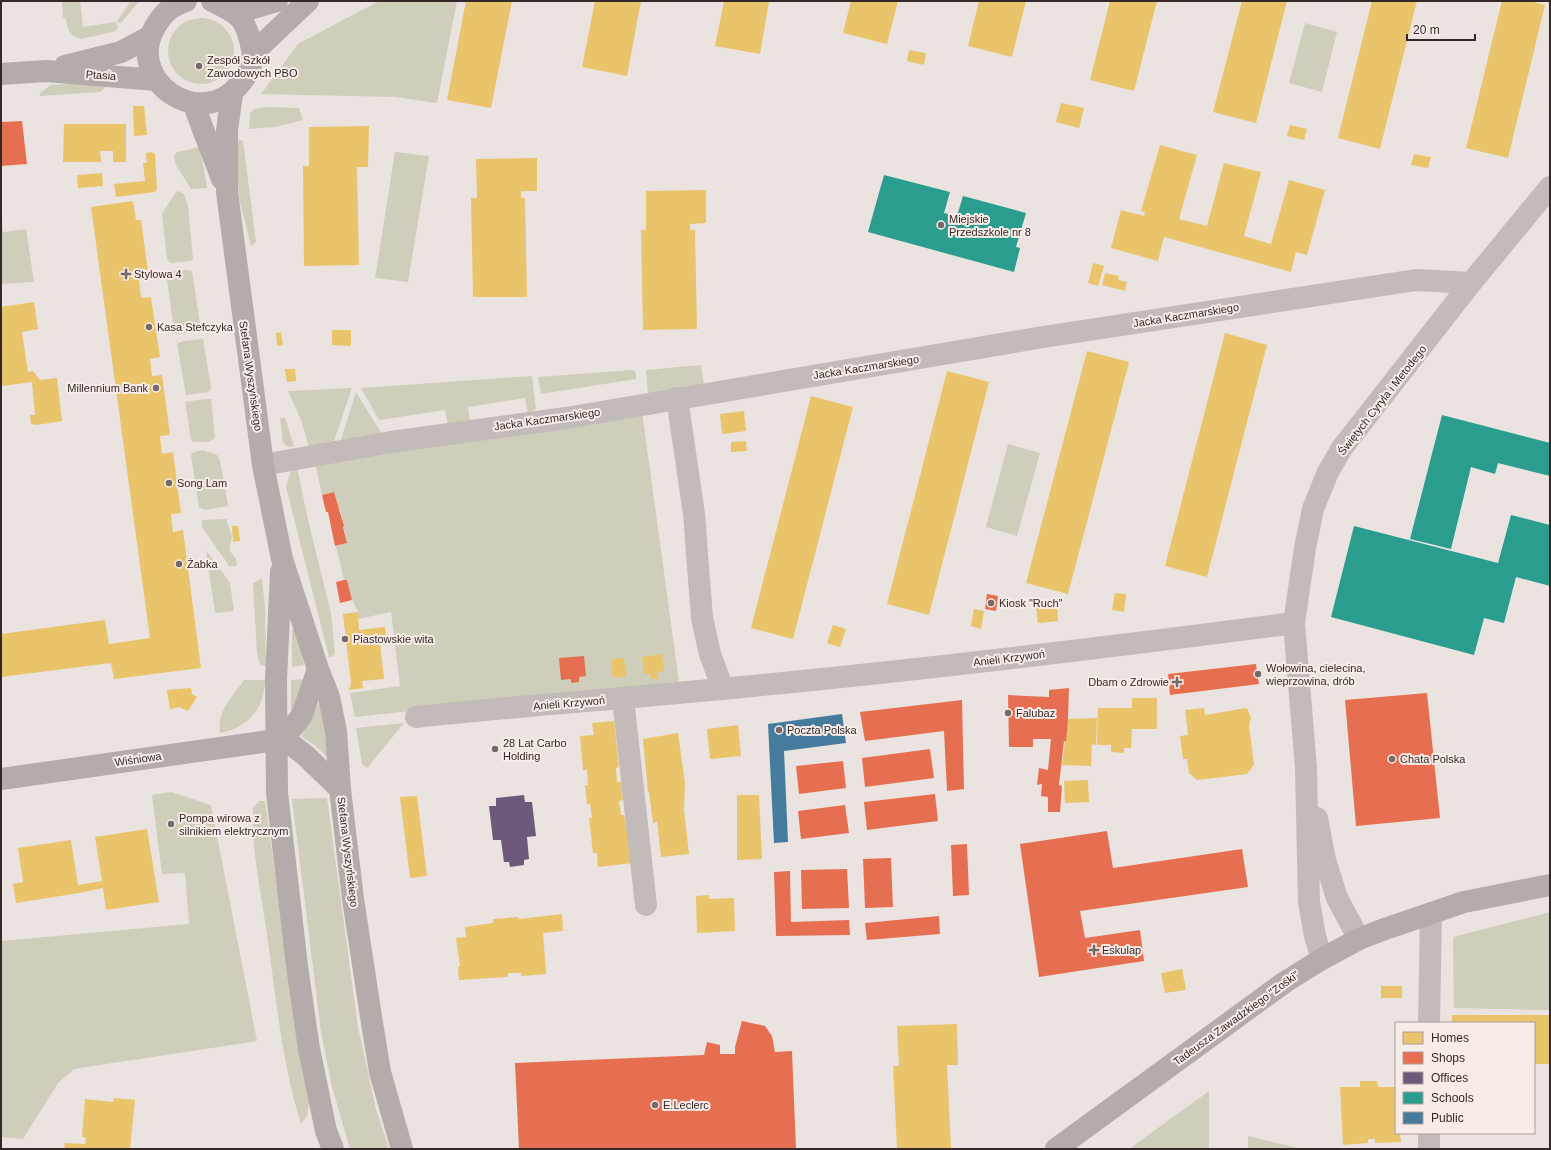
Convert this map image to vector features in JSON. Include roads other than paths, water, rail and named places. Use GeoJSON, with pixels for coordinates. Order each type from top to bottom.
{"type":"FeatureCollection","features":[{"type":"Feature","properties":{"kind":"street"},"geometry":{"type":"LineString","coordinates":[[186,1],[163,8],[149,37],[148,61],[156,80],[174,97],[194,104],[215,102],[232,94],[248,75],[253,54],[249,30],[236,13],[212,1]]}},
{"type":"Feature","properties":{"kind":"street"},"geometry":{"type":"LineString","coordinates":[[236,13],[277,1]]}},
{"type":"Feature","properties":{"kind":"street"},"geometry":{"type":"LineString","coordinates":[[253,54],[308,1]]}},
{"type":"Feature","properties":{"kind":"street","name":"Ptasia"},"geometry":{"type":"LineString","coordinates":[[46,71],[121,52],[149,37]]}},
{"type":"Feature","properties":{"kind":"street","name":"Ptasia"},"geometry":{"type":"LineString","coordinates":[[1,74],[46,71],[156,80]]}},
{"type":"Feature","properties":{"kind":"street","name":"Stefana Wyszyńskiego"},"geometry":{"type":"LineString","coordinates":[[232,94],[227,130],[226,192],[263,464],[282,558],[318,669],[329,697],[336,731],[340,789],[355,907],[380,1072],[402,1149]]}},
{"type":"Feature","properties":{"kind":"street","name":"Stefana Wyszyńskiego"},"geometry":{"type":"LineString","coordinates":[[194,104],[204,135],[213,152],[226,192]]}},
{"type":"Feature","properties":{"kind":"street","name":"Świętych Cyryla i Metodego"},"geometry":{"type":"LineString","coordinates":[[1306,768],[1294,623],[1305,548],[1313,509],[1328,472],[1342,448],[1361,423],[1471,283],[1550,187]]}},
{"type":"Feature","properties":{"kind":"street","name":"Jacka Kaczmarskiego"},"geometry":{"type":"LineString","coordinates":[[263,464],[391,442],[566,418],[1043,337],[1409,282],[1471,283]]}},
{"type":"Feature","properties":{"kind":"street"},"geometry":{"type":"LineString","coordinates":[[677,398],[694,514],[702,618],[710,654],[723,689]]}},
{"type":"Feature","properties":{"kind":"street","name":"Stefana Wyszyńskiego"},"geometry":{"type":"LineString","coordinates":[[282,558],[276,675],[276,792],[297,966],[309,1049],[326,1131],[333,1149]]}},
{"type":"Feature","properties":{"kind":"street","name":"Anieli Krzywoń"},"geometry":{"type":"LineString","coordinates":[[416,718],[501,708],[550,706],[723,689],[980,661],[1294,623]]}},
{"type":"Feature","properties":{"kind":"street"},"geometry":{"type":"LineString","coordinates":[[276,740],[293,727],[302,715],[318,669]]}},
{"type":"Feature","properties":{"kind":"street"},"geometry":{"type":"LineString","coordinates":[[623,698],[646,905]]}},
{"type":"Feature","properties":{"kind":"street"},"geometry":{"type":"LineString","coordinates":[[276,740],[292,745],[306,756],[340,789]]}},
{"type":"Feature","properties":{"kind":"street","name":"Wiśniowa"},"geometry":{"type":"LineString","coordinates":[[1,779],[276,740]]}},
{"type":"Feature","properties":{"kind":"street"},"geometry":{"type":"LineString","coordinates":[[1306,768],[1325,860],[1337,898],[1359,939]]}},
{"type":"Feature","properties":{"kind":"street"},"geometry":{"type":"LineString","coordinates":[[1306,768],[1309,902],[1315,936],[1322,959]]}},
{"type":"Feature","properties":{"kind":"street","name":"Tadeusza Zawadzkiego \"Zośki\""},"geometry":{"type":"LineString","coordinates":[[1056,1149],[1285,982],[1322,959],[1359,939],[1464,902],[1550,885]]}},
{"type":"Feature","properties":{"kind":"street"},"geometry":{"type":"LineString","coordinates":[[1429,1022],[1431,913]]}},
{"type":"Feature","properties":{"kind":"street"},"geometry":{"type":"LineString","coordinates":[[1429,1134],[1429,1149]]}},
{"type":"Feature","properties":{"kind":"place","name":"Zespół Szkół Zawodowych PBO"},"geometry":{"type":"Point","coordinates":[199,66]}},
{"type":"Feature","properties":{"kind":"place","name":"Miejskie Przedszkole nr 8"},"geometry":{"type":"Point","coordinates":[941,225]}},
{"type":"Feature","properties":{"kind":"place","name":"Stylowa 4"},"geometry":{"type":"Point","coordinates":[126,274]}},
{"type":"Feature","properties":{"kind":"place","name":"Kasa Stefczyka"},"geometry":{"type":"Point","coordinates":[149,327]}},
{"type":"Feature","properties":{"kind":"place","name":"Millennium Bank"},"geometry":{"type":"Point","coordinates":[156,388]}},
{"type":"Feature","properties":{"kind":"place","name":"Song Lam"},"geometry":{"type":"Point","coordinates":[169,483]}},
{"type":"Feature","properties":{"kind":"place","name":"Żabka"},"geometry":{"type":"Point","coordinates":[179,564]}},
{"type":"Feature","properties":{"kind":"place","name":"Kiosk \"Ruch\""},"geometry":{"type":"Point","coordinates":[991,603]}},
{"type":"Feature","properties":{"kind":"place","name":"Piastowskie wita"},"geometry":{"type":"Point","coordinates":[345,639]}},
{"type":"Feature","properties":{"kind":"place","name":"Wołowina, cielecina, wieprzowina, drób"},"geometry":{"type":"Point","coordinates":[1258,674]}},
{"type":"Feature","properties":{"kind":"place","name":"Dbam o Zdrowie"},"geometry":{"type":"Point","coordinates":[1177,682]}},
{"type":"Feature","properties":{"kind":"place","name":"Falubaz"},"geometry":{"type":"Point","coordinates":[1008,713]}},
{"type":"Feature","properties":{"kind":"place","name":"Poczta Polska"},"geometry":{"type":"Point","coordinates":[779,730]}},
{"type":"Feature","properties":{"kind":"place","name":"28 Lat Carbo Holding"},"geometry":{"type":"Point","coordinates":[495,749]}},
{"type":"Feature","properties":{"kind":"place","name":"Chata Polska"},"geometry":{"type":"Point","coordinates":[1392,759]}},
{"type":"Feature","properties":{"kind":"place","name":"Pompa wirowa z silnikiem elektrycznym"},"geometry":{"type":"Point","coordinates":[171,824]}},
{"type":"Feature","properties":{"kind":"place","name":"Eskulap"},"geometry":{"type":"Point","coordinates":[1094,950]}},
{"type":"Feature","properties":{"kind":"place","name":"E.Leclerc"},"geometry":{"type":"Point","coordinates":[655,1105]}}]}
